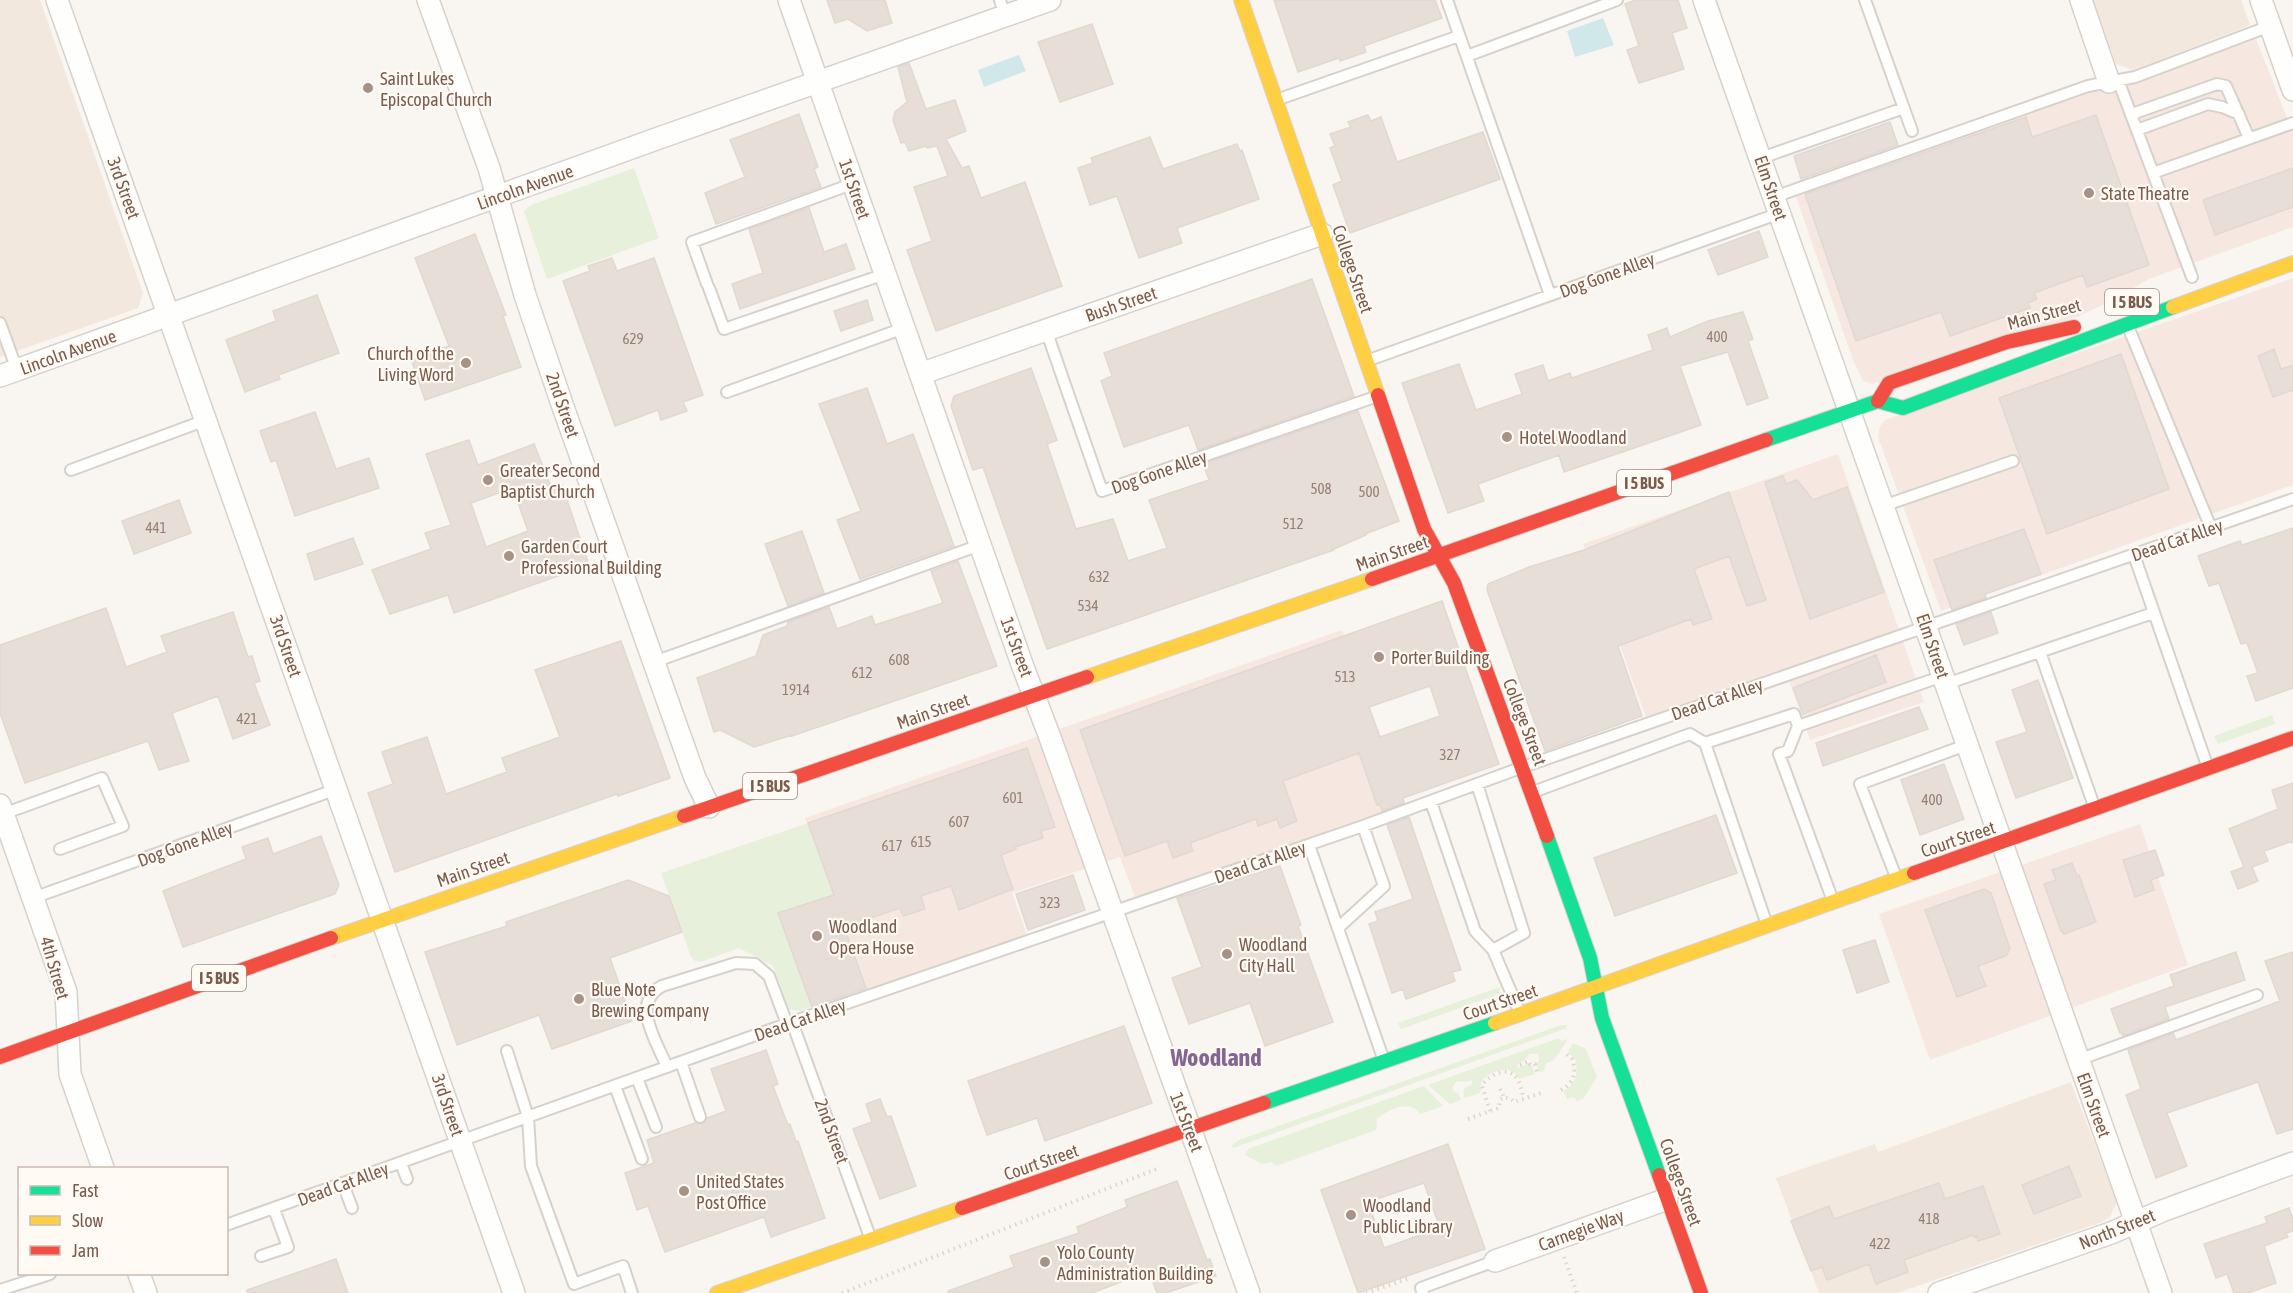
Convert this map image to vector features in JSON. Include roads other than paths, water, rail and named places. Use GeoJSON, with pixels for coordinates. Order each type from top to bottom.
{"type":"FeatureCollection","features":[{"type":"Feature","properties":{"kind":"street","name":"3rd Street"},"geometry":{"type":"LineString","coordinates":[[57,0],[514,1293]]}},
{"type":"Feature","properties":{"kind":"street","name":"2nd Street"},"geometry":{"type":"LineString","coordinates":[[429,0],[497,198],[525,295],[695,778],[709,807]]}},
{"type":"Feature","properties":{"kind":"street","name":"1st Street"},"geometry":{"type":"LineString","coordinates":[[789,0],[980,546],[1249,1293]]}},
{"type":"Feature","properties":{"kind":"street","name":"Lincoln Avenue"},"geometry":{"type":"LineString","coordinates":[[8,373],[817,82],[1003,8],[1050,0]]}},
{"type":"Feature","properties":{"kind":"street","name":"College Street"},"geometry":{"type":"LineString","coordinates":[[1241,0],[1424,529],[1454,583],[1532,792],[1590,958],[1602,1018],[1701,1293]]}},
{"type":"Feature","properties":{"kind":"street","name":"Elm Street"},"geometry":{"type":"LineString","coordinates":[[1704,0],[2161,1293]]}},
{"type":"Feature","properties":{"kind":"street"},"geometry":{"type":"LineString","coordinates":[[2081,0],[2114,81]]}},
{"type":"Feature","properties":{"kind":"street"},"geometry":{"type":"LineString","coordinates":[[2261,0],[2293,90]]}},
{"type":"Feature","properties":{"kind":"street","name":"Bush Street"},"geometry":{"type":"LineString","coordinates":[[920,374],[1322,234]]}},
{"type":"Feature","properties":{"kind":"street","name":"Main Street"},"geometry":{"type":"LineString","coordinates":[[0,1057],[382,919],[1439,556],[1849,410],[1878,401],[1903,408],[2293,263]]}},
{"type":"Feature","properties":{"kind":"street","name":"Main Street"},"geometry":{"type":"LineString","coordinates":[[1878,401],[1889,383],[2007,342],[2087,322]]}},
{"type":"Feature","properties":{"kind":"street","name":"Court Street"},"geometry":{"type":"LineString","coordinates":[[717,1293],[1191,1130],[2293,738]]}},
{"type":"Feature","properties":{"kind":"street","name":"4th Street"},"geometry":{"type":"LineString","coordinates":[[2,809],[66,992],[66,1034],[70,1074],[102,1167]]}},
{"type":"Feature","properties":{"kind":"street","name":"North Street"},"geometry":{"type":"LineString","coordinates":[[1940,1293],[2111,1233],[2293,1164]]}},
{"type":"Feature","properties":{"kind":"street","name":"Carnegie Way"},"geometry":{"type":"LineString","coordinates":[[1495,1262],[1668,1199]]}},
{"type":"Feature","properties":{"kind":"street"},"geometry":{"type":"LineString","coordinates":[[139,1275],[146,1293]]}},
{"type":"Feature","properties":{"kind":"lane"},"geometry":{"type":"LineString","coordinates":[[1447,0],[1550,295]]}},
{"type":"Feature","properties":{"kind":"lane"},"geometry":{"type":"LineString","coordinates":[[1467,56],[1617,0]]}},
{"type":"Feature","properties":{"kind":"lane"},"geometry":{"type":"LineString","coordinates":[[1865,0],[1912,131]]}},
{"type":"Feature","properties":{"kind":"lane","name":"Dog Gone Alley"},"geometry":{"type":"LineString","coordinates":[[1366,361],[1550,295],[2088,86],[2135,77],[2270,26]]}},
{"type":"Feature","properties":{"kind":"lane"},"geometry":{"type":"LineString","coordinates":[[1275,100],[1460,36]]}},
{"type":"Feature","properties":{"kind":"lane"},"geometry":{"type":"LineString","coordinates":[[2114,81],[2132,114],[2192,277]]}},
{"type":"Feature","properties":{"kind":"lane"},"geometry":{"type":"LineString","coordinates":[[2132,114],[2217,84],[2226,86],[2249,138]]}},
{"type":"Feature","properties":{"kind":"lane"},"geometry":{"type":"LineString","coordinates":[[2138,130],[2208,104],[2239,114]]}},
{"type":"Feature","properties":{"kind":"lane"},"geometry":{"type":"LineString","coordinates":[[1761,158],[1904,108]]}},
{"type":"Feature","properties":{"kind":"lane"},"geometry":{"type":"LineString","coordinates":[[2153,173],[2293,123]]}},
{"type":"Feature","properties":{"kind":"lane"},"geometry":{"type":"LineString","coordinates":[[852,184],[692,242],[708,286],[724,329],[885,274]]}},
{"type":"Feature","properties":{"kind":"lane"},"geometry":{"type":"LineString","coordinates":[[0,323],[8,373]]}},
{"type":"Feature","properties":{"kind":"lane"},"geometry":{"type":"LineString","coordinates":[[2128,326],[2211,528]]}},
{"type":"Feature","properties":{"kind":"lane"},"geometry":{"type":"LineString","coordinates":[[727,392],[904,328]]}},
{"type":"Feature","properties":{"kind":"lane","name":"Dog Gone Alley"},"geometry":{"type":"LineString","coordinates":[[1046,330],[1102,491],[1378,396]]}},
{"type":"Feature","properties":{"kind":"lane"},"geometry":{"type":"LineString","coordinates":[[72,471],[206,420]]}},
{"type":"Feature","properties":{"kind":"lane"},"geometry":{"type":"LineString","coordinates":[[1883,506],[2013,461]]}},
{"type":"Feature","properties":{"kind":"lane","name":"Dead Cat Alley"},"geometry":{"type":"LineString","coordinates":[[228,1224],[790,1023],[1363,826],[1523,767],[2293,499]]}},
{"type":"Feature","properties":{"kind":"lane"},"geometry":{"type":"LineString","coordinates":[[654,662],[980,546]]}},
{"type":"Feature","properties":{"kind":"lane"},"geometry":{"type":"LineString","coordinates":[[2134,555],[2208,769]]}},
{"type":"Feature","properties":{"kind":"lane"},"geometry":{"type":"LineString","coordinates":[[1798,726],[2040,652],[2153,613]]}},
{"type":"Feature","properties":{"kind":"lane"},"geometry":{"type":"LineString","coordinates":[[2040,652],[2095,809]]}},
{"type":"Feature","properties":{"kind":"lane"},"geometry":{"type":"LineString","coordinates":[[1705,743],[1794,714],[1798,726],[1788,751],[1779,754],[1834,902]]}},
{"type":"Feature","properties":{"kind":"lane"},"geometry":{"type":"LineString","coordinates":[[1532,792],[1690,734],[1705,743],[1767,925]]}},
{"type":"Feature","properties":{"kind":"lane"},"geometry":{"type":"LineString","coordinates":[[1897,880],[1860,784],[1966,744]]}},
{"type":"Feature","properties":{"kind":"lane"},"geometry":{"type":"LineString","coordinates":[[2,809],[102,777],[123,826],[60,849]]}},
{"type":"Feature","properties":{"kind":"lane"},"geometry":{"type":"LineString","coordinates":[[1477,784],[1524,933],[1493,950]]}},
{"type":"Feature","properties":{"kind":"lane","name":"Dog Gone Alley"},"geometry":{"type":"LineString","coordinates":[[33,898],[337,789]]}},
{"type":"Feature","properties":{"kind":"lane"},"geometry":{"type":"LineString","coordinates":[[1431,802],[1475,932],[1493,950],[1520,1014]]}},
{"type":"Feature","properties":{"kind":"lane"},"geometry":{"type":"LineString","coordinates":[[1338,928],[1384,886],[1363,826]]}},
{"type":"Feature","properties":{"kind":"lane"},"geometry":{"type":"LineString","coordinates":[[1308,845],[1384,1061]]}},
{"type":"Feature","properties":{"kind":"lane","name":"2nd Street"},"geometry":{"type":"LineString","coordinates":[[667,1067],[647,1018],[647,999],[652,991],[736,963],[755,964],[769,976],[790,1023],[871,1240]]}},
{"type":"Feature","properties":{"kind":"lane"},"geometry":{"type":"LineString","coordinates":[[2078,1060],[2257,995]]}},
{"type":"Feature","properties":{"kind":"lane"},"geometry":{"type":"LineString","coordinates":[[507,1051],[528,1117],[531,1166],[574,1284],[623,1266],[632,1293]]}},
{"type":"Feature","properties":{"kind":"lane"},"geometry":{"type":"LineString","coordinates":[[681,1062],[700,1117]]}},
{"type":"Feature","properties":{"kind":"lane"},"geometry":{"type":"LineString","coordinates":[[637,1078],[656,1127]]}},
{"type":"Feature","properties":{"kind":"lane"},"geometry":{"type":"LineString","coordinates":[[615,1086],[642,1159]]}},
{"type":"Feature","properties":{"kind":"lane"},"geometry":{"type":"LineString","coordinates":[[401,1163],[406,1179]]}},
{"type":"Feature","properties":{"kind":"lane"},"geometry":{"type":"LineString","coordinates":[[343,1184],[352,1208]]}},
{"type":"Feature","properties":{"kind":"lane"},"geometry":{"type":"LineString","coordinates":[[261,1256],[288,1247],[274,1209]]}},
{"type":"Feature","properties":{"kind":"lane"},"geometry":{"type":"LineString","coordinates":[[1423,1293],[1421,1288],[1495,1262]]}},
{"type":"Feature","properties":{"kind":"lane"},"geometry":{"type":"LineString","coordinates":[[1,1290],[47,1275]]}},
{"type":"Feature","properties":{"kind":"water"},"geometry":{"type":"Polygon","coordinates":[[[1603,18],[1614,45],[1575,57],[1567,31],[1603,18]]]}},
{"type":"Feature","properties":{"kind":"water"},"geometry":{"type":"Polygon","coordinates":[[[1019,55],[1026,71],[984,87],[978,70],[1019,55]]]}},
{"type":"Feature","properties":{"kind":"place","name":"Saint Lukes Episcopal Church"},"geometry":{"type":"Point","coordinates":[368,88]}},
{"type":"Feature","properties":{"kind":"place","name":"State Theatre"},"geometry":{"type":"Point","coordinates":[2089,193]}},
{"type":"Feature","properties":{"kind":"place","name":"Church of the Living Word"},"geometry":{"type":"Point","coordinates":[466,363]}},
{"type":"Feature","properties":{"kind":"place","name":"Hotel Woodland"},"geometry":{"type":"Point","coordinates":[1507,437]}},
{"type":"Feature","properties":{"kind":"place","name":"Greater Second Baptist Church"},"geometry":{"type":"Point","coordinates":[488,480]}},
{"type":"Feature","properties":{"kind":"place","name":"Garden Court Professional Building"},"geometry":{"type":"Point","coordinates":[509,556]}},
{"type":"Feature","properties":{"kind":"place","name":"Porter Building"},"geometry":{"type":"Point","coordinates":[1379,657]}},
{"type":"Feature","properties":{"kind":"place","name":"Woodland Opera House"},"geometry":{"type":"Point","coordinates":[817,936]}},
{"type":"Feature","properties":{"kind":"place","name":"Woodland City Hall"},"geometry":{"type":"Point","coordinates":[1227,954]}},
{"type":"Feature","properties":{"kind":"place","name":"Blue Note Brewing Company"},"geometry":{"type":"Point","coordinates":[579,999]}},
{"type":"Feature","properties":{"kind":"place","name":"United States Post Office"},"geometry":{"type":"Point","coordinates":[684,1191]}},
{"type":"Feature","properties":{"kind":"place","name":"Woodland Public Library"},"geometry":{"type":"Point","coordinates":[1351,1215]}},
{"type":"Feature","properties":{"kind":"place","name":"Yolo County Administration Building"},"geometry":{"type":"Point","coordinates":[1045,1262]}},
{"type":"Feature","properties":{"kind":"district","name":"Woodland"},"geometry":{"type":"Point","coordinates":[1216,1057]}}]}
